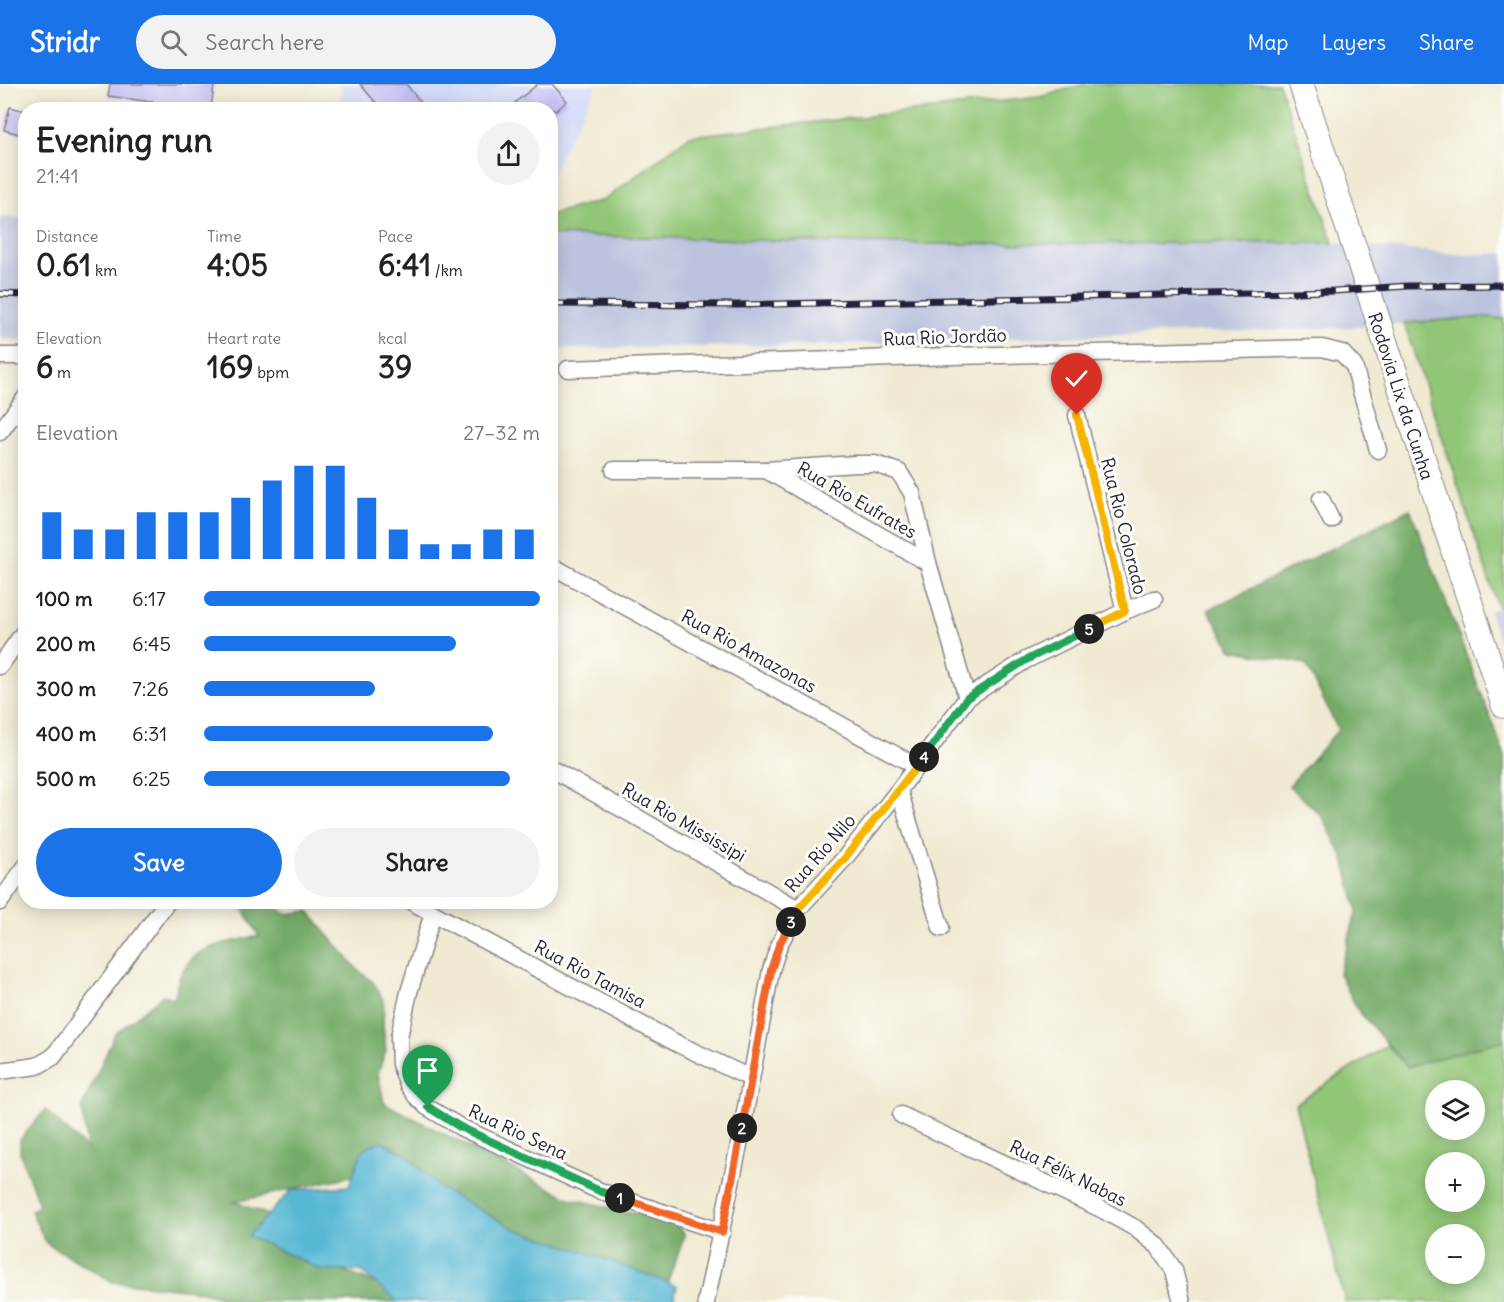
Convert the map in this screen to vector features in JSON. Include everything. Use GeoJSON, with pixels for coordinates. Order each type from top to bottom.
{"type":"FeatureCollection","features":[{"type":"Feature","properties":{"kind":"main road","name":"Rodovia Lix da Cunha"},"geometry":{"type":"LineString","coordinates":[[1301,84],[1504,706]]}},
{"type":"Feature","properties":{"kind":"street","name":"Rua Rio Jordão"},"geometry":{"type":"LineString","coordinates":[[568,369],[951,356],[1322,348],[1342,353],[1354,366],[1378,450]]}},
{"type":"Feature","properties":{"kind":"street"},"geometry":{"type":"LineString","coordinates":[[0,356],[18,356]]}},
{"type":"Feature","properties":{"kind":"street"},"geometry":{"type":"LineString","coordinates":[[0,432],[18,408]]}},
{"type":"Feature","properties":{"kind":"street","name":"Rua Rio Colorado"},"geometry":{"type":"LineString","coordinates":[[1077,415],[1125,611]]}},
{"type":"Feature","properties":{"kind":"street","name":"Rua Rio Eufrates"},"geometry":{"type":"LineString","coordinates":[[614,470],[766,470],[874,464],[899,472],[912,493],[928,563],[967,698]]}},
{"type":"Feature","properties":{"kind":"street","name":"Rua Rio Eufrates"},"geometry":{"type":"LineString","coordinates":[[766,470],[928,563]]}},
{"type":"Feature","properties":{"kind":"street"},"geometry":{"type":"LineString","coordinates":[[1321,499],[1331,520]]}},
{"type":"Feature","properties":{"kind":"street","name":"Rua Rio Amazonas"},"geometry":{"type":"LineString","coordinates":[[558,569],[916,766]]}},
{"type":"Feature","properties":{"kind":"street","name":"Rua Rio Nilo"},"geometry":{"type":"LineString","coordinates":[[706,1302],[763,1023],[771,970],[779,945],[798,909],[844,859],[899,790],[967,698],[1026,660],[1154,599]]}},
{"type":"Feature","properties":{"kind":"street"},"geometry":{"type":"LineString","coordinates":[[0,666],[18,640]]}},
{"type":"Feature","properties":{"kind":"street","name":"Rua Rio Mississipi"},"geometry":{"type":"LineString","coordinates":[[558,773],[798,909]]}},
{"type":"Feature","properties":{"kind":"street"},"geometry":{"type":"LineString","coordinates":[[899,790],[941,928]]}},
{"type":"Feature","properties":{"kind":"street"},"geometry":{"type":"LineString","coordinates":[[0,902],[18,878]]}},
{"type":"Feature","properties":{"kind":"street"},"geometry":{"type":"LineString","coordinates":[[0,1071],[37,1066],[54,1057],[162,909]]}},
{"type":"Feature","properties":{"kind":"street","name":"Rua Rio Tamisa"},"geometry":{"type":"LineString","coordinates":[[425,909],[680,1045],[750,1078]]}},
{"type":"Feature","properties":{"kind":"street","name":"Rua Rio Sena"},"geometry":{"type":"LineString","coordinates":[[433,913],[409,992],[399,1037],[400,1064],[408,1085],[416,1096],[428,1107],[460,1127],[592,1187],[722,1232]]}},
{"type":"Feature","properties":{"kind":"street","name":"Rua Félix Nabas"},"geometry":{"type":"LineString","coordinates":[[901,1115],[1101,1209],[1135,1228],[1158,1246],[1174,1270],[1182,1302]]}},
{"type":"Feature","properties":{"kind":"shaded area"},"geometry":{"type":"Polygon","coordinates":[[[341,84],[597,84],[558,162],[558,102],[341,102],[341,84]]]}},
{"type":"Feature","properties":{"kind":"shaded area"},"geometry":{"type":"Polygon","coordinates":[[[0,217],[18,218],[18,340],[0,339],[0,217]]]}},
{"type":"Feature","properties":{"kind":"shaded area"},"geometry":{"type":"Polygon","coordinates":[[[558,235],[907,244],[1333,243],[1466,255],[1504,253],[1504,319],[1487,317],[1360,327],[814,345],[558,349],[558,235]]]}},
{"type":"Feature","properties":{"kind":"shaded area"},"geometry":{"type":"Polygon","coordinates":[[[1504,605],[1504,655],[1489,611],[1504,605]]]}},
{"type":"Feature","properties":{"kind":"green space"},"geometry":{"type":"Polygon","coordinates":[[[1085,84],[1279,84],[1333,243],[907,244],[558,235],[558,212],[604,200],[689,136],[1040,97],[1085,84]]]}},
{"type":"Feature","properties":{"kind":"green space"},"geometry":{"type":"Polygon","coordinates":[[[1487,317],[1504,319],[1504,605],[1498,607],[1404,323],[1487,317]]]}},
{"type":"Feature","properties":{"kind":"green space"},"geometry":{"type":"Polygon","coordinates":[[[1410,509],[1504,753],[1504,1040],[1407,1067],[1358,1010],[1339,973],[1357,910],[1344,859],[1322,816],[1289,786],[1338,730],[1306,664],[1232,650],[1208,610],[1410,509]]]}},
{"type":"Feature","properties":{"kind":"green space"},"geometry":{"type":"Polygon","coordinates":[[[243,909],[279,909],[286,914],[308,911],[357,969],[374,983],[384,1002],[383,1025],[386,1050],[378,1073],[384,1103],[569,1198],[674,1222],[685,1235],[666,1286],[594,1295],[374,1171],[235,1202],[277,1218],[302,1256],[385,1287],[402,1302],[239,1302],[194,1290],[113,1282],[46,1243],[31,1211],[39,1205],[20,1153],[20,1140],[45,1110],[87,1149],[82,1107],[115,1034],[163,995],[175,999],[178,981],[192,958],[215,946],[259,936],[243,909]]]}},
{"type":"Feature","properties":{"kind":"green space"},"geometry":{"type":"Polygon","coordinates":[[[1504,1040],[1504,1302],[1345,1302],[1295,1104],[1387,1045],[1407,1067],[1504,1040]]]}},
{"type":"Feature","properties":{"kind":"water"},"geometry":{"type":"Polygon","coordinates":[[[381,1141],[407,1155],[441,1189],[515,1229],[677,1286],[673,1302],[398,1302],[361,1271],[324,1271],[248,1236],[292,1190],[349,1186],[363,1149],[381,1141]]]}},
{"type":"Feature","properties":{"kind":"building"},"geometry":{"type":"Polygon","coordinates":[[[110,84],[214,84],[212,102],[152,102],[108,96],[110,84]]]}},
{"type":"Feature","properties":{"kind":"building"},"geometry":{"type":"Polygon","coordinates":[[[360,84],[406,84],[421,102],[375,102],[360,84]]]}},
{"type":"Feature","properties":{"kind":"building"},"geometry":{"type":"Polygon","coordinates":[[[538,84],[552,84],[567,101],[558,109],[558,102],[516,102],[538,84]]]}},
{"type":"Feature","properties":{"kind":"building"},"geometry":{"type":"Polygon","coordinates":[[[10,107],[18,109],[18,134],[4,130],[10,107]]]}},
{"type":"Feature","properties":{"kind":"railway"},"geometry":{"type":"LineString","coordinates":[[558,304],[739,305],[1504,285]]}},
{"type":"Feature","properties":{"kind":"railway"},"geometry":{"type":"LineString","coordinates":[[0,294],[18,295]]}},
{"type":"Feature","properties":{"kind":"route"},"geometry":{"type":"LineString","coordinates":[[428,1107],[460,1127],[602,1192],[722,1232],[750,1078],[763,1023],[771,970],[779,945],[798,909],[844,859],[899,790],[967,698],[1026,660],[1125,611],[1077,415]]}}]}
